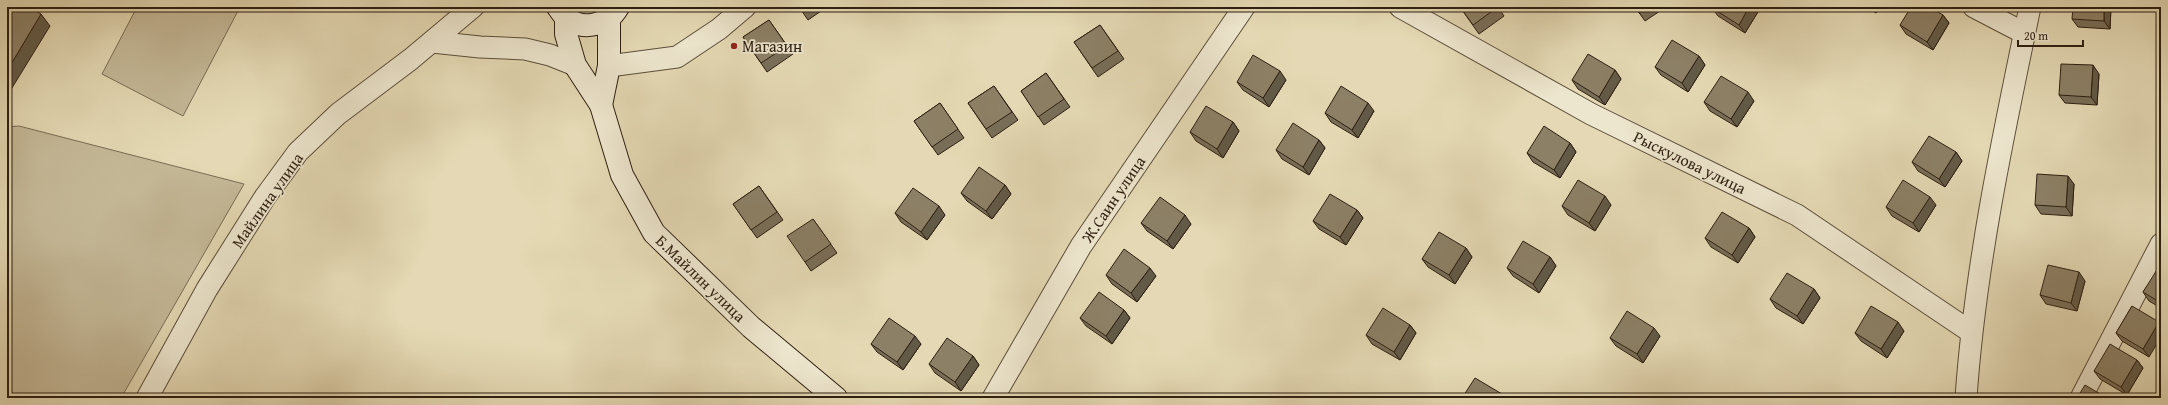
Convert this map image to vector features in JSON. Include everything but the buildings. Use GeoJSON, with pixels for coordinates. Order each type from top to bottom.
{"type":"FeatureCollection","features":[{"type":"Feature","properties":{"kind":"street","name":"Майлина улица"},"geometry":{"type":"LineString","coordinates":[[147,398],[157,389],[207,289],[265,197],[298,152],[338,114],[432,42],[473,7]]}},
{"type":"Feature","properties":{"kind":"street"},"geometry":{"type":"LineString","coordinates":[[610,66],[677,56],[718,29],[745,7]]}},
{"type":"Feature","properties":{"kind":"street","name":"Ж.Саин улица"},"geometry":{"type":"LineString","coordinates":[[992,398],[1081,246],[1244,7]]}},
{"type":"Feature","properties":{"kind":"street","name":"Рыскулова улица"},"geometry":{"type":"LineString","coordinates":[[1400,7],[1592,114],[1797,215],[1971,332]]}},
{"type":"Feature","properties":{"kind":"street"},"geometry":{"type":"LineString","coordinates":[[1974,7],[2024,33]]}},
{"type":"Feature","properties":{"kind":"street"},"geometry":{"type":"LineString","coordinates":[[1966,398],[1971,332],[2006,125],[2030,7]]}},
{"type":"Feature","properties":{"kind":"street"},"geometry":{"type":"LineString","coordinates":[[562,12],[579,25],[594,25],[614,13]]}},
{"type":"Feature","properties":{"kind":"street","name":"Б.Майлин улица"},"geometry":{"type":"LineString","coordinates":[[562,12],[566,34],[575,65],[601,105],[622,175],[654,233],[752,327],[836,398]]}},
{"type":"Feature","properties":{"kind":"street","name":"Б.Майлин улица"},"geometry":{"type":"LineString","coordinates":[[601,105],[610,66],[614,13]]}},
{"type":"Feature","properties":{"kind":"street"},"geometry":{"type":"LineString","coordinates":[[432,42],[480,47],[525,48],[550,55],[575,65]]}},
{"type":"Feature","properties":{"kind":"street"},"geometry":{"type":"LineString","coordinates":[[2081,398],[2161,244]]}},
{"type":"Feature","properties":{"kind":"shaded area"},"geometry":{"type":"Polygon","coordinates":[[[137,7],[240,7],[183,116],[102,74],[137,7]]]}},
{"type":"Feature","properties":{"kind":"shaded area"},"geometry":{"type":"Polygon","coordinates":[[[19,126],[244,184],[121,398],[7,398],[7,127],[19,126]]]}},
{"type":"Feature","properties":{"kind":"place","name":"Магазин"},"geometry":{"type":"Point","coordinates":[734,46]}}]}
